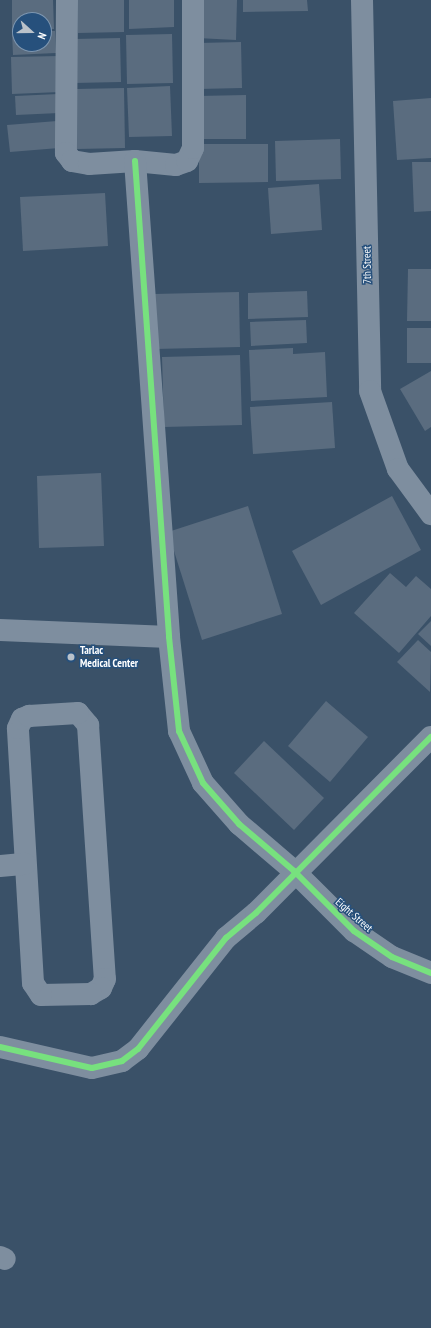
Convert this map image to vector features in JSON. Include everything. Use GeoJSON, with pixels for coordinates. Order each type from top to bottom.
{"type":"FeatureCollection","features":[{"type":"Feature","properties":{"kind":"street"},"geometry":{"type":"LineString","coordinates":[[68,0],[66,153],[72,161],[89,164],[135,161],[176,165],[187,161],[193,148],[192,0]]}},
{"type":"Feature","properties":{"kind":"street","name":"7th Street"},"geometry":{"type":"LineString","coordinates":[[362,0],[370,391],[398,469],[431,514]]}},
{"type":"Feature","properties":{"kind":"street","name":"Eight Street"},"geometry":{"type":"LineString","coordinates":[[135,161],[169,637],[179,731],[203,783],[238,824],[294,872],[354,931],[392,957],[431,973]]}},
{"type":"Feature","properties":{"kind":"street"},"geometry":{"type":"LineString","coordinates":[[0,630],[169,637]]}},
{"type":"Feature","properties":{"kind":"street"},"geometry":{"type":"LineString","coordinates":[[78,713],[88,725],[105,979],[100,988],[91,994],[41,995],[36,991],[33,983],[25,864],[18,728],[22,719],[29,716],[78,713]]}},
{"type":"Feature","properties":{"kind":"street"},"geometry":{"type":"LineString","coordinates":[[0,1046],[92,1068],[122,1061],[138,1049],[226,938],[256,913],[294,872],[431,737]]}},
{"type":"Feature","properties":{"kind":"street"},"geometry":{"type":"LineString","coordinates":[[0,866],[25,864]]}},
{"type":"Feature","properties":{"kind":"building"},"geometry":{"type":"Polygon","coordinates":[[[12,0],[53,0],[54,29],[52,29],[52,12],[12,12],[12,0]]]}},
{"type":"Feature","properties":{"kind":"building"},"geometry":{"type":"Polygon","coordinates":[[[78,0],[124,0],[124,32],[78,33],[78,0]]]}},
{"type":"Feature","properties":{"kind":"building"},"geometry":{"type":"Polygon","coordinates":[[[129,0],[174,0],[174,27],[129,29],[129,0]]]}},
{"type":"Feature","properties":{"kind":"building"},"geometry":{"type":"Polygon","coordinates":[[[199,0],[237,0],[236,40],[197,38],[199,0]]]}},
{"type":"Feature","properties":{"kind":"building"},"geometry":{"type":"Polygon","coordinates":[[[243,0],[307,0],[308,11],[243,12],[243,0]]]}},
{"type":"Feature","properties":{"kind":"building"},"geometry":{"type":"Polygon","coordinates":[[[52,31],[55,31],[56,53],[13,55],[13,52],[52,52],[52,31]]]}},
{"type":"Feature","properties":{"kind":"building"},"geometry":{"type":"Polygon","coordinates":[[[172,34],[173,83],[127,84],[126,35],[172,34]]]}},
{"type":"Feature","properties":{"kind":"building"},"geometry":{"type":"Polygon","coordinates":[[[120,38],[121,82],[74,83],[74,39],[120,38]]]}},
{"type":"Feature","properties":{"kind":"building"},"geometry":{"type":"Polygon","coordinates":[[[241,42],[242,88],[199,89],[198,43],[241,42]]]}},
{"type":"Feature","properties":{"kind":"building"},"geometry":{"type":"Polygon","coordinates":[[[59,56],[60,92],[12,94],[11,57],[59,56]]]}},
{"type":"Feature","properties":{"kind":"building"},"geometry":{"type":"Polygon","coordinates":[[[170,86],[172,136],[129,137],[127,88],[170,86]]]}},
{"type":"Feature","properties":{"kind":"building"},"geometry":{"type":"Polygon","coordinates":[[[124,88],[125,148],[77,149],[76,89],[124,88]]]}},
{"type":"Feature","properties":{"kind":"building"},"geometry":{"type":"Polygon","coordinates":[[[58,94],[59,113],[16,115],[15,96],[58,94]]]}},
{"type":"Feature","properties":{"kind":"building"},"geometry":{"type":"Polygon","coordinates":[[[246,95],[246,139],[199,139],[198,96],[246,95]]]}},
{"type":"Feature","properties":{"kind":"building"},"geometry":{"type":"Polygon","coordinates":[[[431,98],[431,158],[397,160],[393,101],[431,98]]]}},
{"type":"Feature","properties":{"kind":"building"},"geometry":{"type":"Polygon","coordinates":[[[57,121],[59,148],[10,152],[7,125],[57,121]]]}},
{"type":"Feature","properties":{"kind":"building"},"geometry":{"type":"Polygon","coordinates":[[[340,139],[341,179],[276,181],[275,141],[340,139]]]}},
{"type":"Feature","properties":{"kind":"building"},"geometry":{"type":"Polygon","coordinates":[[[199,144],[268,144],[268,182],[199,183],[199,144]]]}},
{"type":"Feature","properties":{"kind":"building"},"geometry":{"type":"Polygon","coordinates":[[[412,162],[431,162],[431,211],[414,212],[412,162]]]}},
{"type":"Feature","properties":{"kind":"building"},"geometry":{"type":"Polygon","coordinates":[[[319,184],[322,230],[271,234],[268,188],[319,184]]]}},
{"type":"Feature","properties":{"kind":"building"},"geometry":{"type":"Polygon","coordinates":[[[105,193],[108,246],[23,251],[20,197],[105,193]]]}},
{"type":"Feature","properties":{"kind":"building"},"geometry":{"type":"Polygon","coordinates":[[[408,269],[431,269],[431,321],[407,321],[408,269]]]}},
{"type":"Feature","properties":{"kind":"building"},"geometry":{"type":"Polygon","coordinates":[[[307,291],[308,317],[248,319],[248,293],[307,291]]]}},
{"type":"Feature","properties":{"kind":"building"},"geometry":{"type":"Polygon","coordinates":[[[239,292],[240,347],[155,349],[154,294],[239,292]]]}},
{"type":"Feature","properties":{"kind":"building"},"geometry":{"type":"Polygon","coordinates":[[[306,320],[307,343],[251,346],[250,322],[306,320]]]}},
{"type":"Feature","properties":{"kind":"building"},"geometry":{"type":"Polygon","coordinates":[[[407,328],[431,328],[431,363],[407,363],[407,328]]]}},
{"type":"Feature","properties":{"kind":"building"},"geometry":{"type":"Polygon","coordinates":[[[293,348],[293,354],[325,352],[327,397],[251,401],[249,350],[293,348]]]}},
{"type":"Feature","properties":{"kind":"building"},"geometry":{"type":"Polygon","coordinates":[[[240,355],[242,425],[164,427],[162,357],[240,355]]]}},
{"type":"Feature","properties":{"kind":"building"},"geometry":{"type":"Polygon","coordinates":[[[431,371],[431,427],[425,431],[400,389],[431,371]]]}},
{"type":"Feature","properties":{"kind":"building"},"geometry":{"type":"Polygon","coordinates":[[[332,402],[335,448],[253,454],[250,407],[332,402]]]}},
{"type":"Feature","properties":{"kind":"building"},"geometry":{"type":"Polygon","coordinates":[[[101,473],[104,546],[39,548],[37,476],[101,473]]]}},
{"type":"Feature","properties":{"kind":"building"},"geometry":{"type":"Polygon","coordinates":[[[392,496],[421,550],[321,605],[292,551],[392,496]]]}},
{"type":"Feature","properties":{"kind":"building"},"geometry":{"type":"Polygon","coordinates":[[[248,506],[282,614],[202,640],[168,532],[248,506]]]}},
{"type":"Feature","properties":{"kind":"building"},"geometry":{"type":"Polygon","coordinates":[[[390,573],[406,587],[416,576],[431,589],[431,616],[399,653],[354,613],[390,573]]]}},
{"type":"Feature","properties":{"kind":"building"},"geometry":{"type":"Polygon","coordinates":[[[431,621],[431,646],[418,634],[431,621]]]}},
{"type":"Feature","properties":{"kind":"building"},"geometry":{"type":"Polygon","coordinates":[[[418,640],[431,652],[430,692],[397,662],[418,640]]]}},
{"type":"Feature","properties":{"kind":"building"},"geometry":{"type":"Polygon","coordinates":[[[326,701],[368,737],[330,782],[288,746],[326,701]]]}},
{"type":"Feature","properties":{"kind":"building"},"geometry":{"type":"Polygon","coordinates":[[[264,741],[324,798],[294,830],[234,773],[264,741]]]}},
{"type":"Feature","properties":{"kind":"cycle path"},"geometry":{"type":"LineString","coordinates":[[135,161],[169,637],[179,731],[203,783],[239,824],[294,871],[354,931],[392,957],[431,973]]}},
{"type":"Feature","properties":{"kind":"cycle path"},"geometry":{"type":"LineString","coordinates":[[0,1047],[92,1068],[122,1061],[138,1049],[226,938],[256,913],[431,737]]}},
{"type":"Feature","properties":{"kind":"place","name":"Tarlac Medical Center"},"geometry":{"type":"Point","coordinates":[71,657]}}]}
